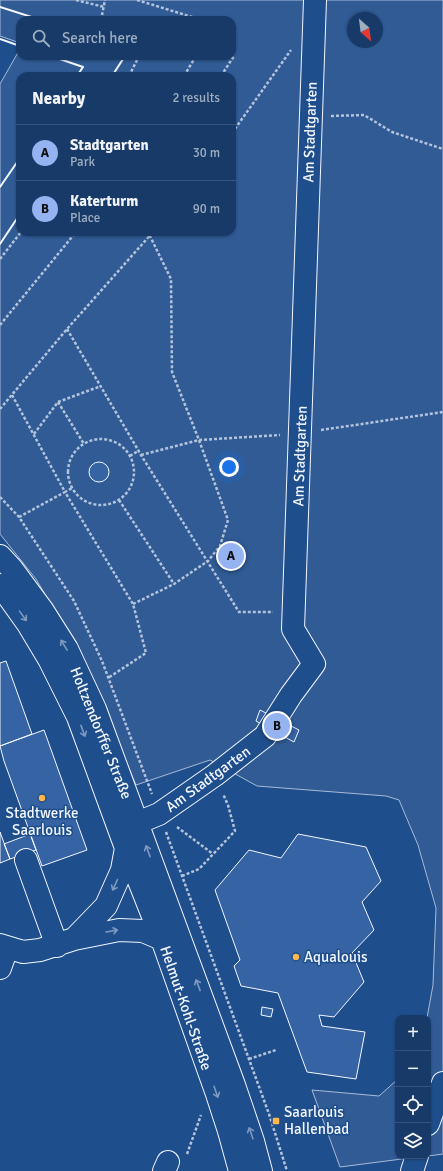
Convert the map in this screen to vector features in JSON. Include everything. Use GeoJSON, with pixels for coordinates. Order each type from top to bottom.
{"type":"FeatureCollection","features":[{"type":"Feature","properties":{"kind":"street","name":"Am Stadtgarten"},"geometry":{"type":"LineString","coordinates":[[138,823],[159,814],[215,775],[265,736],[291,695],[314,664],[294,629],[315,0]]}},
{"type":"Feature","properties":{"kind":"street","name":"Holtzendorffer Straße"},"geometry":{"type":"LineString","coordinates":[[0,556],[12,569],[42,611],[67,650],[96,709],[158,880]]}},
{"type":"Feature","properties":{"kind":"street","name":"Holtzendorffer Straße"},"geometry":{"type":"LineString","coordinates":[[0,585],[28,624],[49,659],[78,717],[126,848]]}},
{"type":"Feature","properties":{"kind":"street","name":"Helmut-Kohl-Straße"},"geometry":{"type":"LineString","coordinates":[[126,848],[162,939],[217,1094],[240,1171]]}},
{"type":"Feature","properties":{"kind":"street"},"geometry":{"type":"LineString","coordinates":[[65,942],[106,906],[122,870],[126,848]]}},
{"type":"Feature","properties":{"kind":"street"},"geometry":{"type":"LineString","coordinates":[[26,860],[65,942]]}},
{"type":"Feature","properties":{"kind":"street","name":"Helmut-Kohl-Straße"},"geometry":{"type":"LineString","coordinates":[[158,880],[234,1085],[253,1141],[261,1171]]}},
{"type":"Feature","properties":{"kind":"street"},"geometry":{"type":"LineString","coordinates":[[0,968],[4,946],[23,952],[40,950],[65,942],[119,930],[142,931],[162,939]]}},
{"type":"Feature","properties":{"kind":"street"},"geometry":{"type":"LineString","coordinates":[[428,1123],[443,1083]]}},
{"type":"Feature","properties":{"kind":"street"},"geometry":{"type":"LineString","coordinates":[[412,1171],[416,1159]]}},
{"type":"Feature","properties":{"kind":"path"},"geometry":{"type":"LineString","coordinates":[[76,0],[104,7]]}},
{"type":"Feature","properties":{"kind":"path"},"geometry":{"type":"LineString","coordinates":[[102,16],[105,0]]}},
{"type":"Feature","properties":{"kind":"path"},"geometry":{"type":"LineString","coordinates":[[137,0],[189,16]]}},
{"type":"Feature","properties":{"kind":"path"},"geometry":{"type":"LineString","coordinates":[[236,127],[294,46]]}},
{"type":"Feature","properties":{"kind":"path"},"geometry":{"type":"LineString","coordinates":[[131,72],[137,60]]}},
{"type":"Feature","properties":{"kind":"path"},"geometry":{"type":"LineString","coordinates":[[186,72],[194,60]]}},
{"type":"Feature","properties":{"kind":"path"},"geometry":{"type":"LineString","coordinates":[[224,72],[231,60]]}},
{"type":"Feature","properties":{"kind":"path"},"geometry":{"type":"LineString","coordinates":[[310,117],[364,115],[392,132],[443,149]]}},
{"type":"Feature","properties":{"kind":"path"},"geometry":{"type":"LineString","coordinates":[[0,259],[18,236]]}},
{"type":"Feature","properties":{"kind":"path"},"geometry":{"type":"LineString","coordinates":[[0,325],[73,236]]}},
{"type":"Feature","properties":{"kind":"path"},"geometry":{"type":"LineString","coordinates":[[1,408],[67,329],[150,236],[171,279],[172,372],[228,520],[220,546],[208,561],[174,584],[133,604]]}},
{"type":"Feature","properties":{"kind":"path"},"geometry":{"type":"LineString","coordinates":[[67,329],[138,451],[239,612],[273,612],[294,629]]}},
{"type":"Feature","properties":{"kind":"path"},"geometry":{"type":"LineString","coordinates":[[34,435],[58,402],[101,386]]}},
{"type":"Feature","properties":{"kind":"path"},"geometry":{"type":"LineString","coordinates":[[12,395],[65,492],[133,604],[146,653],[108,678]]}},
{"type":"Feature","properties":{"kind":"path"},"geometry":{"type":"LineString","coordinates":[[58,402],[84,444]]}},
{"type":"Feature","properties":{"kind":"path"},"geometry":{"type":"LineString","coordinates":[[141,455],[199,440],[301,433],[443,412]]}},
{"type":"Feature","properties":{"kind":"path"},"geometry":{"type":"LineString","coordinates":[[104,439],[114,442],[123,448],[130,456],[133,465],[133,480],[126,493],[119,500],[109,504],[98,505],[79,497],[72,488],[68,479],[68,468],[76,450],[84,444],[94,440],[104,439]]}},
{"type":"Feature","properties":{"kind":"path"},"geometry":{"type":"LineString","coordinates":[[130,456],[138,451]]}},
{"type":"Feature","properties":{"kind":"path"},"geometry":{"type":"LineString","coordinates":[[19,517],[72,488]]}},
{"type":"Feature","properties":{"kind":"path"},"geometry":{"type":"LineString","coordinates":[[119,500],[174,584]]}},
{"type":"Feature","properties":{"kind":"path"},"geometry":{"type":"LineString","coordinates":[[182,876],[199,869],[234,831],[228,805],[215,775]]}},
{"type":"Feature","properties":{"kind":"path"},"geometry":{"type":"LineString","coordinates":[[166,833],[177,826],[214,854]]}},
{"type":"Feature","properties":{"kind":"path"},"geometry":{"type":"LineString","coordinates":[[249,1059],[276,1050]]}},
{"type":"Feature","properties":{"kind":"path"},"geometry":{"type":"LineString","coordinates":[[172,1164],[202,1114]]}},
{"type":"Feature","properties":{"kind":"shaded area"},"geometry":{"type":"Polygon","coordinates":[[[0,0],[443,0],[443,1154],[431,1156],[431,1015],[428,1015],[433,985],[436,908],[418,845],[399,800],[386,796],[257,786],[210,760],[136,785],[83,659],[36,579],[0,534],[0,84],[16,56],[16,60],[236,60],[236,16],[16,16],[16,42],[0,36],[0,0]]]}},
{"type":"Feature","properties":{"kind":"shaded area"},"geometry":{"type":"Polygon","coordinates":[[[395,1082],[395,1159],[402,1159],[340,1167],[312,1090],[379,1096],[395,1082]]]}},
{"type":"Feature","properties":{"kind":"building"},"geometry":{"type":"Polygon","coordinates":[[[99,462],[106,465],[109,472],[106,479],[99,482],[92,479],[89,472],[92,465],[99,462]]]}},
{"type":"Feature","properties":{"kind":"building"},"geometry":{"type":"Polygon","coordinates":[[[6,661],[32,734],[0,746],[0,663],[6,661]]]}},
{"type":"Feature","properties":{"kind":"building"},"geometry":{"type":"Polygon","coordinates":[[[260,710],[299,730],[294,742],[256,721],[260,710]]]}},
{"type":"Feature","properties":{"kind":"building","name":"Stadtwerke Saarlouis"},"geometry":{"type":"Polygon","coordinates":[[[44,730],[87,850],[42,866],[0,746],[44,730]]]}},
{"type":"Feature","properties":{"kind":"building"},"geometry":{"type":"Polygon","coordinates":[[[0,832],[10,859],[0,863],[0,832]]]}},
{"type":"Feature","properties":{"kind":"building"},"geometry":{"type":"Polygon","coordinates":[[[30,834],[36,850],[10,859],[4,844],[30,834]]]}},
{"type":"Feature","properties":{"kind":"building","name":"Aqualouis"},"geometry":{"type":"Polygon","coordinates":[[[298,834],[366,847],[381,881],[362,902],[374,930],[352,953],[364,982],[334,1017],[319,1015],[322,1026],[365,1032],[356,1079],[307,1072],[278,993],[241,986],[234,966],[240,960],[215,890],[249,850],[281,858],[298,834]]]}},
{"type":"Feature","properties":{"kind":"building"},"geometry":{"type":"Polygon","coordinates":[[[262,1007],[273,1009],[271,1017],[261,1015],[262,1007]]]}},
{"type":"Feature","properties":{"kind":"wall"},"geometry":{"type":"LineString","coordinates":[[0,7],[28,16]]}},
{"type":"Feature","properties":{"kind":"wall"},"geometry":{"type":"LineString","coordinates":[[0,39],[16,45]]}},
{"type":"Feature","properties":{"kind":"wall"},"geometry":{"type":"LineString","coordinates":[[63,60],[83,67],[80,72]]}},
{"type":"Feature","properties":{"kind":"wall"},"geometry":{"type":"LineString","coordinates":[[115,72],[122,60]]}},
{"type":"Feature","properties":{"kind":"wall"},"geometry":{"type":"LineString","coordinates":[[0,187],[16,164]]}},
{"type":"Feature","properties":{"kind":"wall"},"geometry":{"type":"LineString","coordinates":[[0,244],[16,220]]}},
{"type":"Feature","properties":{"kind":"place","name":"Stadtgarten"},"geometry":{"type":"Point","coordinates":[231,556]}},
{"type":"Feature","properties":{"kind":"place","name":"Katerturm"},"geometry":{"type":"Point","coordinates":[277,726]}},
{"type":"Feature","properties":{"kind":"place","name":"Stadtwerke Saarlouis"},"geometry":{"type":"Point","coordinates":[42,798]}},
{"type":"Feature","properties":{"kind":"place","name":"Aqualouis"},"geometry":{"type":"Point","coordinates":[296,957]}},
{"type":"Feature","properties":{"kind":"place","name":"Saarlouis Hallenbad"},"geometry":{"type":"Point","coordinates":[276,1121]}}]}
